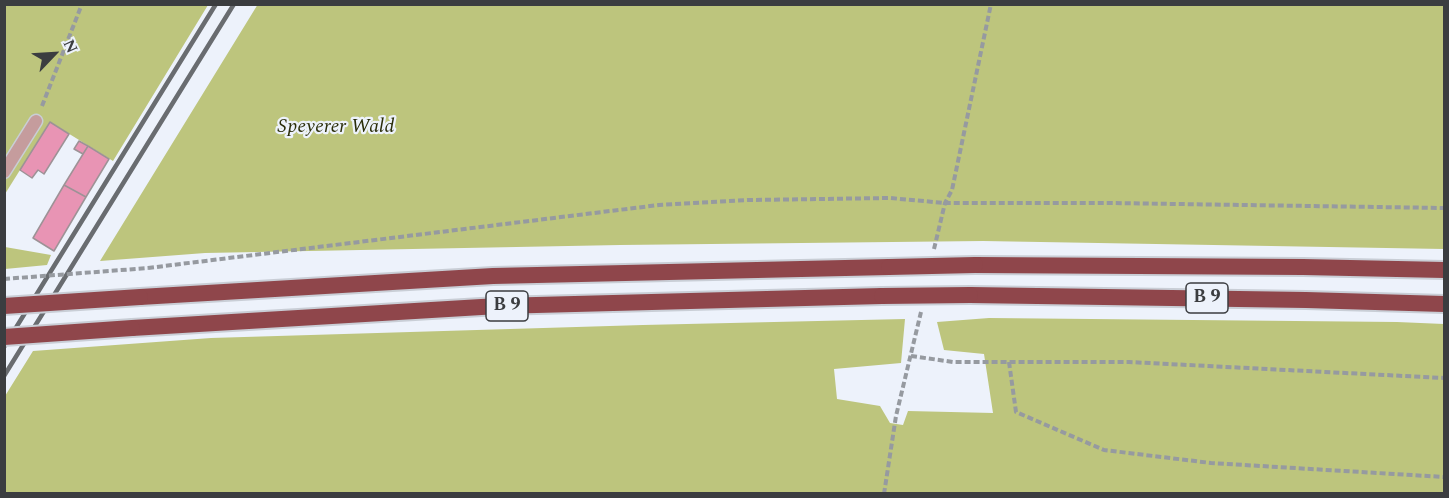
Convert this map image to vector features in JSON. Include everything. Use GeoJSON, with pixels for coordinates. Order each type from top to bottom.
{"type":"FeatureCollection","features":[{"type":"Feature","properties":{"kind":"highway","name":"B 9"},"geometry":{"type":"LineString","coordinates":[[4,306],[493,276],[975,265],[1444,270]]}},
{"type":"Feature","properties":{"kind":"highway","name":"B 9"},"geometry":{"type":"LineString","coordinates":[[4,337],[498,306],[882,296],[1294,299],[1444,304]]}},
{"type":"Feature","properties":{"kind":"lane"},"geometry":{"type":"LineString","coordinates":[[4,172],[36,121]]}},
{"type":"Feature","properties":{"kind":"path"},"geometry":{"type":"LineString","coordinates":[[36,121],[82,4]]}},
{"type":"Feature","properties":{"kind":"path"},"geometry":{"type":"LineString","coordinates":[[940,226],[945,203],[952,190],[992,4]]}},
{"type":"Feature","properties":{"kind":"path"},"geometry":{"type":"LineString","coordinates":[[4,279],[148,268],[659,205],[749,200],[890,198],[945,203],[1444,208]]}},
{"type":"Feature","properties":{"kind":"path"},"geometry":{"type":"LineString","coordinates":[[884,494],[896,416],[911,356],[953,362],[1129,363],[1444,378]]}},
{"type":"Feature","properties":{"kind":"path"},"geometry":{"type":"LineString","coordinates":[[1009,362],[1016,412],[1104,450],[1211,463],[1444,477]]}},
{"type":"Feature","properties":{"kind":"green space","name":"Speyerer Wald"},"geometry":{"type":"Polygon","coordinates":[[[258,4],[1444,5],[1444,249],[983,241],[205,253],[100,261],[258,4]]]}},
{"type":"Feature","properties":{"kind":"green space"},"geometry":{"type":"Polygon","coordinates":[[[5,5],[208,5],[113,161],[50,122],[5,194],[5,5]]]}},
{"type":"Feature","properties":{"kind":"green space"},"geometry":{"type":"Polygon","coordinates":[[[5,247],[51,255],[47,265],[5,269],[5,247]]]}},
{"type":"Feature","properties":{"kind":"green space"},"geometry":{"type":"Polygon","coordinates":[[[989,318],[1444,324],[1444,493],[5,493],[5,396],[33,351],[211,338],[905,319],[901,363],[834,369],[837,399],[880,406],[890,423],[903,425],[908,411],[993,413],[984,354],[944,350],[937,322],[989,318]]]}},
{"type":"Feature","properties":{"kind":"building"},"geometry":{"type":"Polygon","coordinates":[[[50,122],[69,134],[44,174],[38,170],[32,178],[20,170],[50,122]]]}},
{"type":"Feature","properties":{"kind":"building"},"geometry":{"type":"Polygon","coordinates":[[[79,141],[88,146],[83,154],[74,149],[79,141]]]}},
{"type":"Feature","properties":{"kind":"building"},"geometry":{"type":"Polygon","coordinates":[[[88,146],[109,159],[86,197],[64,185],[88,146]]]}},
{"type":"Feature","properties":{"kind":"building"},"geometry":{"type":"Polygon","coordinates":[[[64,185],[86,197],[54,251],[33,238],[64,185]]]}},
{"type":"Feature","properties":{"kind":"railway"},"geometry":{"type":"LineString","coordinates":[[4,347],[216,4]]}},
{"type":"Feature","properties":{"kind":"railway"},"geometry":{"type":"LineString","coordinates":[[4,376],[234,4]]}}]}
